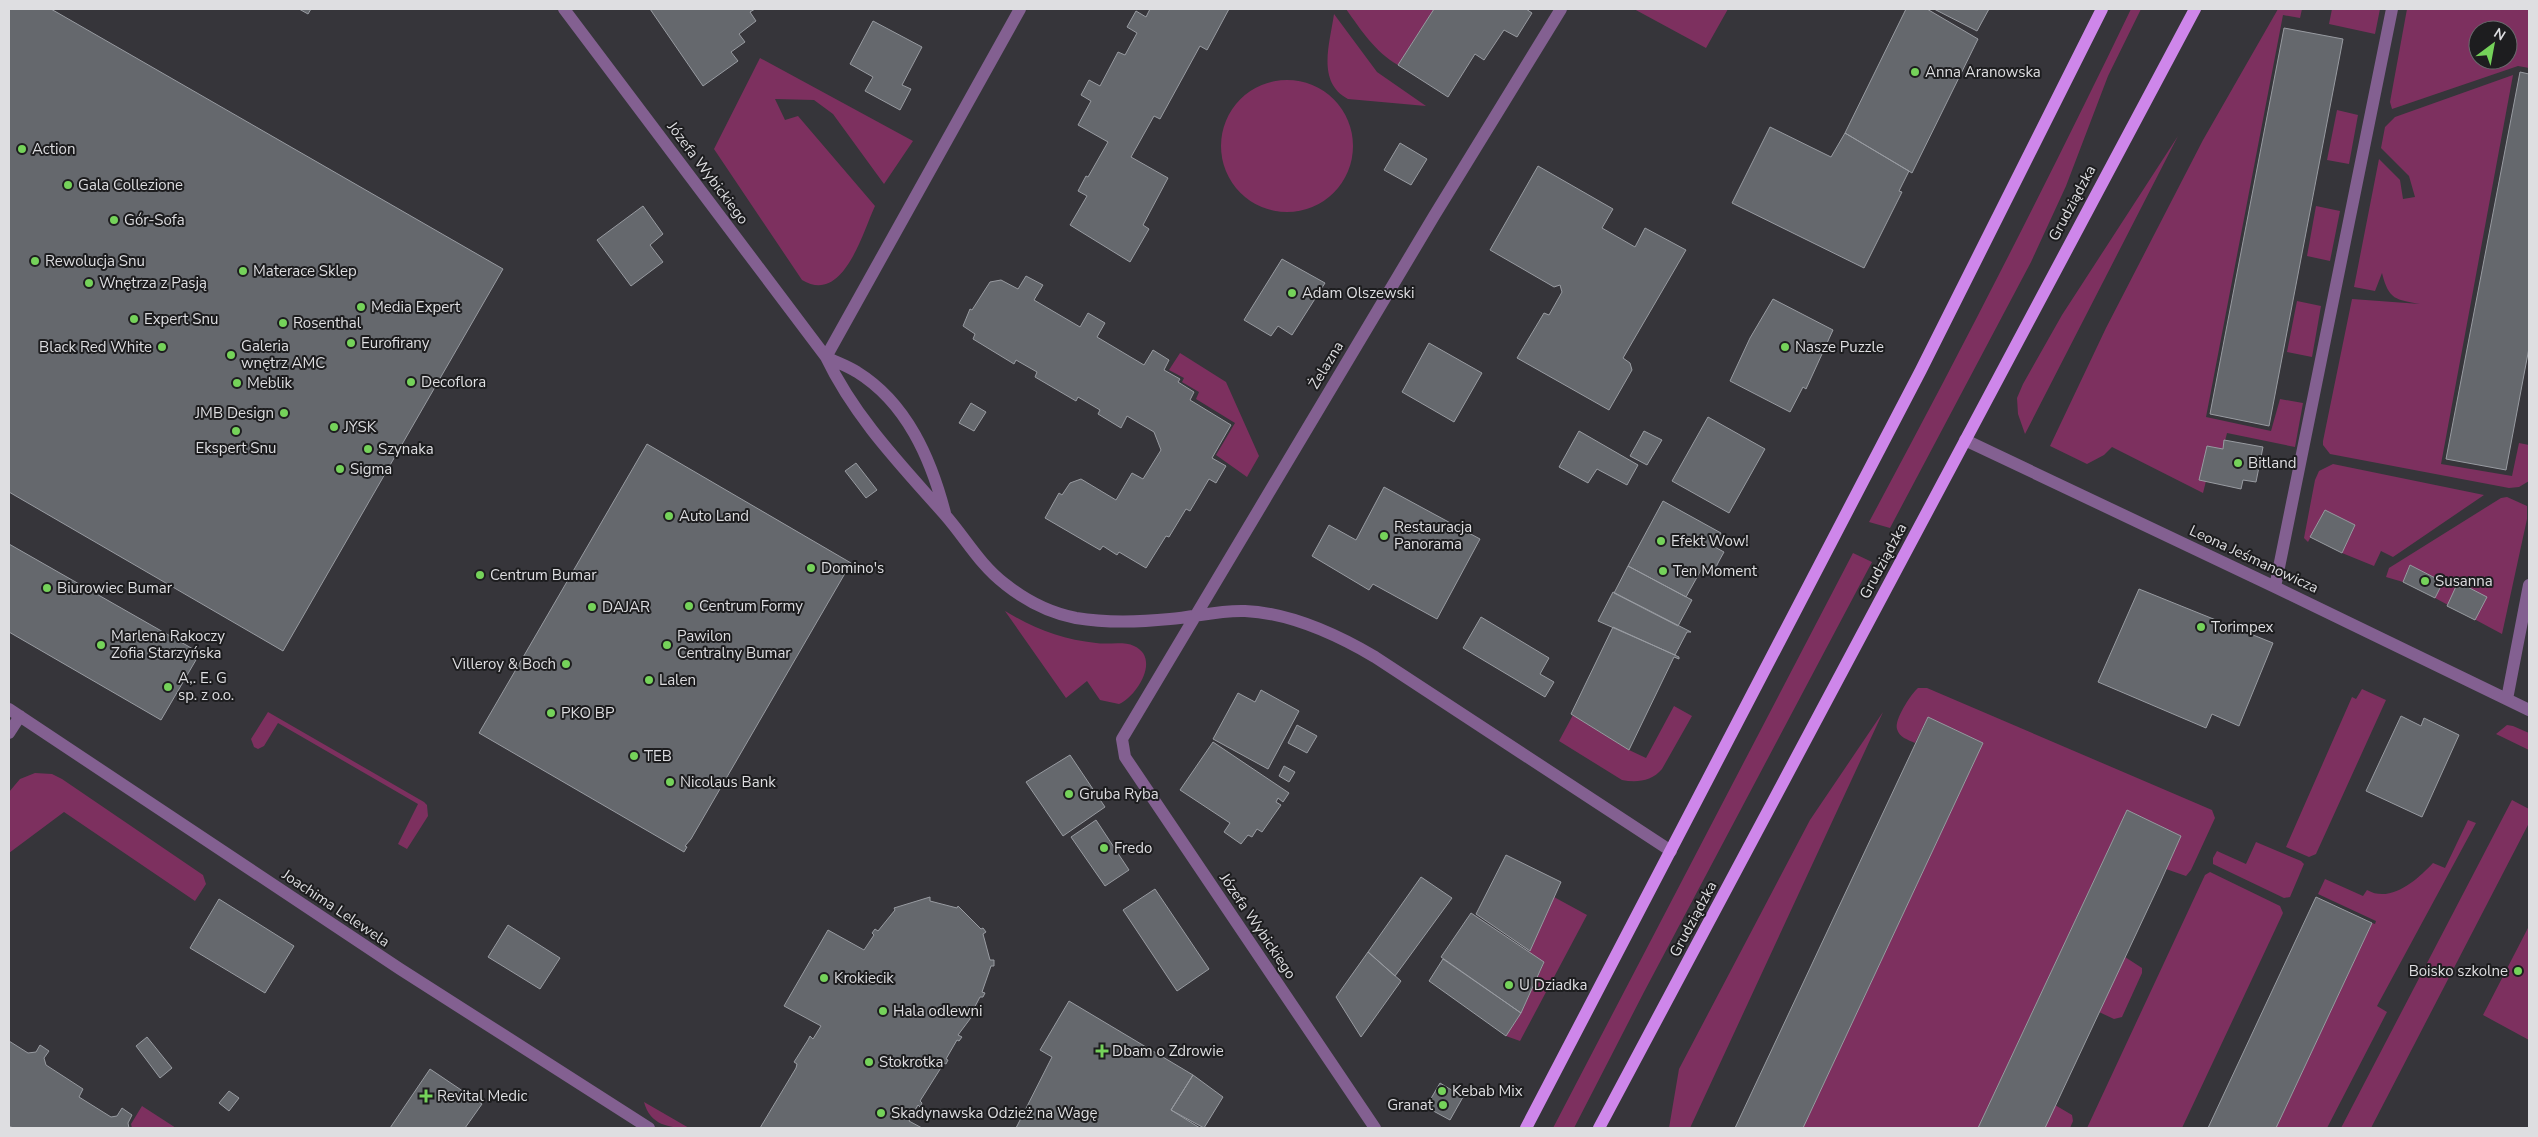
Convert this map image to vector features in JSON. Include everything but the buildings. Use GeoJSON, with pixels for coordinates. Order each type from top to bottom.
{"type":"FeatureCollection","features":[{"type":"Feature","properties":{"kind":"main road"},"geometry":{"type":"LineString","coordinates":[[1526,1128],[1921,370],[2102,9]]}},
{"type":"Feature","properties":{"kind":"main road","name":"Grudziądzka"},"geometry":{"type":"LineString","coordinates":[[1599,1128],[2195,9]]}},
{"type":"Feature","properties":{"kind":"street","name":"Józefa Wybickiego"},"geometry":{"type":"LineString","coordinates":[[564,9],[826,357],[846,394],[885,448],[945,516],[988,570],[1023,596],[1059,614],[1077,618],[1132,621],[1172,619],[1196,614],[1246,611],[1268,614],[1325,631],[1353,645],[1671,851]]}},
{"type":"Feature","properties":{"kind":"street"},"geometry":{"type":"LineString","coordinates":[[826,357],[1020,9]]}},
{"type":"Feature","properties":{"kind":"street","name":"Żelazna"},"geometry":{"type":"LineString","coordinates":[[1122,739],[1506,96],[1561,9]]}},
{"type":"Feature","properties":{"kind":"street"},"geometry":{"type":"LineString","coordinates":[[2275,586],[2392,9]]}},
{"type":"Feature","properties":{"kind":"street","name":"Józefa Wybickiego"},"geometry":{"type":"LineString","coordinates":[[826,357],[857,372],[872,382],[902,414],[921,446],[933,473],[945,516]]}},
{"type":"Feature","properties":{"kind":"street","name":"Leona Jeśmanowicza"},"geometry":{"type":"LineString","coordinates":[[1965,440],[2275,586],[2529,710]]}},
{"type":"Feature","properties":{"kind":"street"},"geometry":{"type":"LineString","coordinates":[[2507,699],[2529,585]]}},
{"type":"Feature","properties":{"kind":"street","name":"Joachima Lelewela"},"geometry":{"type":"LineString","coordinates":[[9,708],[400,969],[649,1128]]}},
{"type":"Feature","properties":{"kind":"street"},"geometry":{"type":"LineString","coordinates":[[9,733],[20,716]]}},
{"type":"Feature","properties":{"kind":"street","name":"Józefa Wybickiego"},"geometry":{"type":"LineString","coordinates":[[1122,739],[1125,757],[1375,1128]]}},
{"type":"Feature","properties":{"kind":"shaded area"},"geometry":{"type":"Polygon","coordinates":[[[1346,9],[1434,9],[1398,65],[1375,47],[1346,9]]]}},
{"type":"Feature","properties":{"kind":"shaded area"},"geometry":{"type":"Polygon","coordinates":[[[1634,9],[1728,9],[1706,48],[1634,9]]]}},
{"type":"Feature","properties":{"kind":"shaded area"},"geometry":{"type":"Polygon","coordinates":[[[2131,9],[2141,9],[2108,76],[2066,186],[2031,262],[1890,528],[1869,522],[2003,267],[2131,9]]]}},
{"type":"Feature","properties":{"kind":"shaded area"},"geometry":{"type":"Polygon","coordinates":[[[2278,9],[2302,9],[2300,18],[2283,15],[2206,417],[2271,431],[2280,399],[2303,403],[2295,447],[2227,433],[2223,449],[2207,446],[2200,480],[2206,481],[2203,493],[2112,447],[2104,455],[2087,464],[2050,446],[2106,328],[2203,140],[2278,9]]]}},
{"type":"Feature","properties":{"kind":"shaded area"},"geometry":{"type":"Polygon","coordinates":[[[2332,9],[2380,9],[2375,34],[2329,24],[2332,9]]]}},
{"type":"Feature","properties":{"kind":"shaded area"},"geometry":{"type":"Polygon","coordinates":[[[2407,9],[2529,9],[2529,68],[2518,66],[2518,20],[2468,20],[2468,70],[2506,70],[2392,109],[2390,102],[2407,9]]]}},
{"type":"Feature","properties":{"kind":"shaded area"},"geometry":{"type":"Polygon","coordinates":[[[1334,14],[1377,72],[1426,106],[1348,99],[1338,92],[1328,72],[1328,49],[1334,14]]]}},
{"type":"Feature","properties":{"kind":"shaded area"},"geometry":{"type":"Polygon","coordinates":[[[760,58],[913,141],[884,184],[833,114],[814,100],[775,99],[785,120],[798,116],[875,206],[849,263],[840,275],[829,283],[816,285],[802,280],[714,149],[760,58]]]}},
{"type":"Feature","properties":{"kind":"shaded area"},"geometry":{"type":"Polygon","coordinates":[[[2513,75],[2441,464],[2512,476],[2519,443],[2529,445],[2529,481],[2519,487],[2509,488],[2330,454],[2323,445],[2323,441],[2352,299],[2420,304],[2399,299],[2391,294],[2382,273],[2375,291],[2354,287],[2379,159],[2400,180],[2403,199],[2415,197],[2409,176],[2381,148],[2385,127],[2395,117],[2513,75]]]}},
{"type":"Feature","properties":{"kind":"shaded area"},"geometry":{"type":"Polygon","coordinates":[[[1287,80],[1312,85],[1333,100],[1348,121],[1353,146],[1348,171],[1333,192],[1312,207],[1287,212],[1262,207],[1241,192],[1226,171],[1221,146],[1226,121],[1241,100],[1262,85],[1287,80]]]}},
{"type":"Feature","properties":{"kind":"shaded area"},"geometry":{"type":"Polygon","coordinates":[[[2337,110],[2358,115],[2349,164],[2327,160],[2337,110]]]}},
{"type":"Feature","properties":{"kind":"shaded area"},"geometry":{"type":"Polygon","coordinates":[[[2178,136],[2025,434],[2018,414],[2017,398],[2023,384],[2062,315],[2178,136]]]}},
{"type":"Feature","properties":{"kind":"shaded area"},"geometry":{"type":"Polygon","coordinates":[[[2316,206],[2340,211],[2330,261],[2307,256],[2316,206]]]}},
{"type":"Feature","properties":{"kind":"shaded area"},"geometry":{"type":"Polygon","coordinates":[[[2297,301],[2321,306],[2312,357],[2287,352],[2297,301]]]}},
{"type":"Feature","properties":{"kind":"shaded area"},"geometry":{"type":"Polygon","coordinates":[[[1180,353],[1226,382],[1259,456],[1247,477],[1216,455],[1235,423],[1196,399],[1199,392],[1182,382],[1184,378],[1169,370],[1180,353]]]}},
{"type":"Feature","properties":{"kind":"shaded area"},"geometry":{"type":"Polygon","coordinates":[[[2333,464],[2484,495],[2393,557],[2381,551],[2374,566],[2342,553],[2355,525],[2325,510],[2308,542],[2304,538],[2315,480],[2319,471],[2333,464]]]}},
{"type":"Feature","properties":{"kind":"shaded area"},"geometry":{"type":"Polygon","coordinates":[[[2507,497],[2527,506],[2527,519],[2502,634],[2435,598],[2443,582],[2410,565],[2403,582],[2386,577],[2389,568],[2501,498],[2507,497]]]}},
{"type":"Feature","properties":{"kind":"shaded area"},"geometry":{"type":"Polygon","coordinates":[[[1853,553],[1872,562],[1574,1128],[1553,1128],[1853,553]]]}},
{"type":"Feature","properties":{"kind":"shaded area"},"geometry":{"type":"Polygon","coordinates":[[[1005,611],[1037,628],[1060,636],[1084,641],[1134,646],[1142,652],[1146,659],[1146,668],[1139,685],[1126,700],[1119,704],[1100,700],[1087,681],[1066,698],[1005,611]]]}},
{"type":"Feature","properties":{"kind":"shaded area"},"geometry":{"type":"Polygon","coordinates":[[[1918,688],[1927,688],[2212,810],[2215,818],[2191,870],[2186,876],[2166,869],[2181,836],[2127,810],[1978,1128],[1803,1128],[1983,743],[1928,717],[1915,743],[1902,736],[1897,729],[1900,714],[1907,701],[1918,688]]]}},
{"type":"Feature","properties":{"kind":"shaded area"},"geometry":{"type":"Polygon","coordinates":[[[2362,689],[2386,700],[2316,854],[2309,857],[2286,847],[2352,697],[2356,699],[2362,689]]]}},
{"type":"Feature","properties":{"kind":"shaded area"},"geometry":{"type":"Polygon","coordinates":[[[1674,706],[1692,716],[1662,769],[1649,779],[1622,780],[1559,741],[1573,715],[1629,750],[1646,758],[1674,706]]]}},
{"type":"Feature","properties":{"kind":"shaded area"},"geometry":{"type":"Polygon","coordinates":[[[268,712],[424,802],[427,805],[428,816],[407,849],[398,844],[418,804],[278,723],[264,746],[258,749],[254,747],[251,739],[268,712]]]}},
{"type":"Feature","properties":{"kind":"shaded area"},"geometry":{"type":"Polygon","coordinates":[[[1883,712],[1690,1128],[1669,1128],[1679,1069],[1810,820],[1883,712]]]}},
{"type":"Feature","properties":{"kind":"shaded area"},"geometry":{"type":"Polygon","coordinates":[[[2507,725],[2529,733],[2529,750],[2496,734],[2507,725]]]}},
{"type":"Feature","properties":{"kind":"shaded area"},"geometry":{"type":"Polygon","coordinates":[[[35,773],[52,774],[62,779],[203,875],[206,884],[195,901],[64,812],[9,853],[9,792],[20,779],[35,773]]]}},
{"type":"Feature","properties":{"kind":"shaded area"},"geometry":{"type":"Polygon","coordinates":[[[2512,800],[2529,809],[2529,823],[2371,1128],[2341,1128],[2512,800]]]}},
{"type":"Feature","properties":{"kind":"shaded area"},"geometry":{"type":"Polygon","coordinates":[[[2468,820],[2476,823],[2377,1006],[2387,1012],[2327,1128],[2276,1128],[2372,923],[2375,924],[2376,921],[2318,894],[2325,879],[2363,896],[2367,890],[2376,894],[2394,892],[2412,882],[2433,863],[2445,868],[2468,820]]]}},
{"type":"Feature","properties":{"kind":"shaded area"},"geometry":{"type":"Polygon","coordinates":[[[2256,842],[2304,864],[2290,897],[2284,898],[2213,864],[2213,858],[2217,851],[2246,864],[2256,842]]]}},
{"type":"Feature","properties":{"kind":"shaded area"},"geometry":{"type":"Polygon","coordinates":[[[2210,872],[2280,906],[2283,913],[2182,1128],[2087,1128],[2205,875],[2210,872]]]}},
{"type":"Feature","properties":{"kind":"shaded area"},"geometry":{"type":"Polygon","coordinates":[[[1554,897],[1587,915],[1520,1041],[1506,1036],[1521,1013],[1544,963],[1529,953],[1554,897]]]}},
{"type":"Feature","properties":{"kind":"shaded area","name":"Boisko szkolne"},"geometry":{"type":"Polygon","coordinates":[[[2529,926],[2529,1040],[2483,1015],[2529,926]]]}},
{"type":"Feature","properties":{"kind":"shaded area"},"geometry":{"type":"Polygon","coordinates":[[[2125,957],[2142,968],[2142,973],[2122,1017],[2114,1019],[2099,1012],[2125,957]]]}},
{"type":"Feature","properties":{"kind":"shaded area"},"geometry":{"type":"Polygon","coordinates":[[[644,1102],[689,1128],[661,1124],[651,1116],[644,1102]]]}},
{"type":"Feature","properties":{"kind":"shaded area"},"geometry":{"type":"Polygon","coordinates":[[[2055,1105],[2072,1115],[2073,1121],[2070,1128],[2045,1128],[2055,1105]]]}},
{"type":"Feature","properties":{"kind":"shaded area"},"geometry":{"type":"Polygon","coordinates":[[[142,1106],[176,1128],[132,1128],[131,1124],[142,1106]]]}},
{"type":"Feature","properties":{"kind":"place","name":"Anna Aranowska"},"geometry":{"type":"Point","coordinates":[1915,72]}},
{"type":"Feature","properties":{"kind":"place","name":"Action"},"geometry":{"type":"Point","coordinates":[22,149]}},
{"type":"Feature","properties":{"kind":"place","name":"Gala Collezione"},"geometry":{"type":"Point","coordinates":[68,185]}},
{"type":"Feature","properties":{"kind":"place","name":"Gór-Sofa"},"geometry":{"type":"Point","coordinates":[114,220]}},
{"type":"Feature","properties":{"kind":"place","name":"Rewolucja Snu"},"geometry":{"type":"Point","coordinates":[35,261]}},
{"type":"Feature","properties":{"kind":"place","name":"Materace Sklep"},"geometry":{"type":"Point","coordinates":[243,271]}},
{"type":"Feature","properties":{"kind":"place","name":"Wnętrza z Pasją"},"geometry":{"type":"Point","coordinates":[89,283]}},
{"type":"Feature","properties":{"kind":"place","name":"Adam Olszewski"},"geometry":{"type":"Point","coordinates":[1292,293]}},
{"type":"Feature","properties":{"kind":"place","name":"Media Expert"},"geometry":{"type":"Point","coordinates":[361,307]}},
{"type":"Feature","properties":{"kind":"place","name":"Expert Snu"},"geometry":{"type":"Point","coordinates":[134,319]}},
{"type":"Feature","properties":{"kind":"place","name":"Rosenthal"},"geometry":{"type":"Point","coordinates":[283,323]}},
{"type":"Feature","properties":{"kind":"place","name":"Eurofirany"},"geometry":{"type":"Point","coordinates":[351,343]}},
{"type":"Feature","properties":{"kind":"place","name":"Black Red White"},"geometry":{"type":"Point","coordinates":[162,347]}},
{"type":"Feature","properties":{"kind":"place","name":"Nasze Puzzle"},"geometry":{"type":"Point","coordinates":[1785,347]}},
{"type":"Feature","properties":{"kind":"place","name":"Galeria wnętrz AMC"},"geometry":{"type":"Point","coordinates":[231,355]}},
{"type":"Feature","properties":{"kind":"place","name":"Decoflora"},"geometry":{"type":"Point","coordinates":[411,382]}},
{"type":"Feature","properties":{"kind":"place","name":"Meblik"},"geometry":{"type":"Point","coordinates":[237,383]}},
{"type":"Feature","properties":{"kind":"place","name":"JMB Design"},"geometry":{"type":"Point","coordinates":[284,413]}},
{"type":"Feature","properties":{"kind":"place","name":"JYSK"},"geometry":{"type":"Point","coordinates":[334,427]}},
{"type":"Feature","properties":{"kind":"place","name":"Ekspert Snu"},"geometry":{"type":"Point","coordinates":[236,431]}},
{"type":"Feature","properties":{"kind":"place","name":"Szynaka"},"geometry":{"type":"Point","coordinates":[368,449]}},
{"type":"Feature","properties":{"kind":"place","name":"Bitland"},"geometry":{"type":"Point","coordinates":[2238,463]}},
{"type":"Feature","properties":{"kind":"place","name":"Sigma"},"geometry":{"type":"Point","coordinates":[340,469]}},
{"type":"Feature","properties":{"kind":"place","name":"Auto Land"},"geometry":{"type":"Point","coordinates":[669,516]}},
{"type":"Feature","properties":{"kind":"place","name":"Restauracja Panorama"},"geometry":{"type":"Point","coordinates":[1384,536]}},
{"type":"Feature","properties":{"kind":"place","name":"Efekt Wow!"},"geometry":{"type":"Point","coordinates":[1661,541]}},
{"type":"Feature","properties":{"kind":"place","name":"Domino's"},"geometry":{"type":"Point","coordinates":[811,568]}},
{"type":"Feature","properties":{"kind":"place","name":"Ten Moment"},"geometry":{"type":"Point","coordinates":[1663,571]}},
{"type":"Feature","properties":{"kind":"place","name":"Centrum Bumar"},"geometry":{"type":"Point","coordinates":[480,575]}},
{"type":"Feature","properties":{"kind":"place","name":"Susanna"},"geometry":{"type":"Point","coordinates":[2425,581]}},
{"type":"Feature","properties":{"kind":"place","name":"Biurowiec Bumar"},"geometry":{"type":"Point","coordinates":[47,588]}},
{"type":"Feature","properties":{"kind":"place","name":"Centrum Formy"},"geometry":{"type":"Point","coordinates":[689,606]}},
{"type":"Feature","properties":{"kind":"place","name":"DAJAR"},"geometry":{"type":"Point","coordinates":[592,607]}},
{"type":"Feature","properties":{"kind":"place","name":"Torimpex"},"geometry":{"type":"Point","coordinates":[2201,627]}},
{"type":"Feature","properties":{"kind":"place","name":"Marlena Rakoczy Zofia Starzyńska"},"geometry":{"type":"Point","coordinates":[101,645]}},
{"type":"Feature","properties":{"kind":"place","name":"Pawilon Centralny Bumar"},"geometry":{"type":"Point","coordinates":[667,645]}},
{"type":"Feature","properties":{"kind":"place","name":"Villeroy & Boch"},"geometry":{"type":"Point","coordinates":[566,664]}},
{"type":"Feature","properties":{"kind":"place","name":"Lalen"},"geometry":{"type":"Point","coordinates":[649,680]}},
{"type":"Feature","properties":{"kind":"place","name":"A,. E. G sp. z o.o."},"geometry":{"type":"Point","coordinates":[168,687]}},
{"type":"Feature","properties":{"kind":"place","name":"PKO BP"},"geometry":{"type":"Point","coordinates":[551,713]}},
{"type":"Feature","properties":{"kind":"place","name":"TEB"},"geometry":{"type":"Point","coordinates":[634,756]}},
{"type":"Feature","properties":{"kind":"place","name":"Nicolaus Bank"},"geometry":{"type":"Point","coordinates":[670,782]}},
{"type":"Feature","properties":{"kind":"place","name":"Gruba Ryba"},"geometry":{"type":"Point","coordinates":[1069,794]}},
{"type":"Feature","properties":{"kind":"place","name":"Fredo"},"geometry":{"type":"Point","coordinates":[1104,848]}},
{"type":"Feature","properties":{"kind":"place","name":"Boisko szkolne"},"geometry":{"type":"Point","coordinates":[2518,971]}},
{"type":"Feature","properties":{"kind":"place","name":"Krokiecik"},"geometry":{"type":"Point","coordinates":[824,978]}},
{"type":"Feature","properties":{"kind":"place","name":"U Dziadka"},"geometry":{"type":"Point","coordinates":[1509,985]}},
{"type":"Feature","properties":{"kind":"place","name":"Hala odlewni"},"geometry":{"type":"Point","coordinates":[883,1011]}},
{"type":"Feature","properties":{"kind":"place","name":"Dbam o Zdrowie"},"geometry":{"type":"Point","coordinates":[1102,1051]}},
{"type":"Feature","properties":{"kind":"place","name":"Stokrotka"},"geometry":{"type":"Point","coordinates":[869,1062]}},
{"type":"Feature","properties":{"kind":"place","name":"Kebab Mix"},"geometry":{"type":"Point","coordinates":[1442,1091]}},
{"type":"Feature","properties":{"kind":"place","name":"Revital Medic"},"geometry":{"type":"Point","coordinates":[426,1096]}},
{"type":"Feature","properties":{"kind":"place","name":"Granat"},"geometry":{"type":"Point","coordinates":[1443,1105]}},
{"type":"Feature","properties":{"kind":"place","name":"Skadynawska Odzież na Wagę"},"geometry":{"type":"Point","coordinates":[881,1113]}}]}
